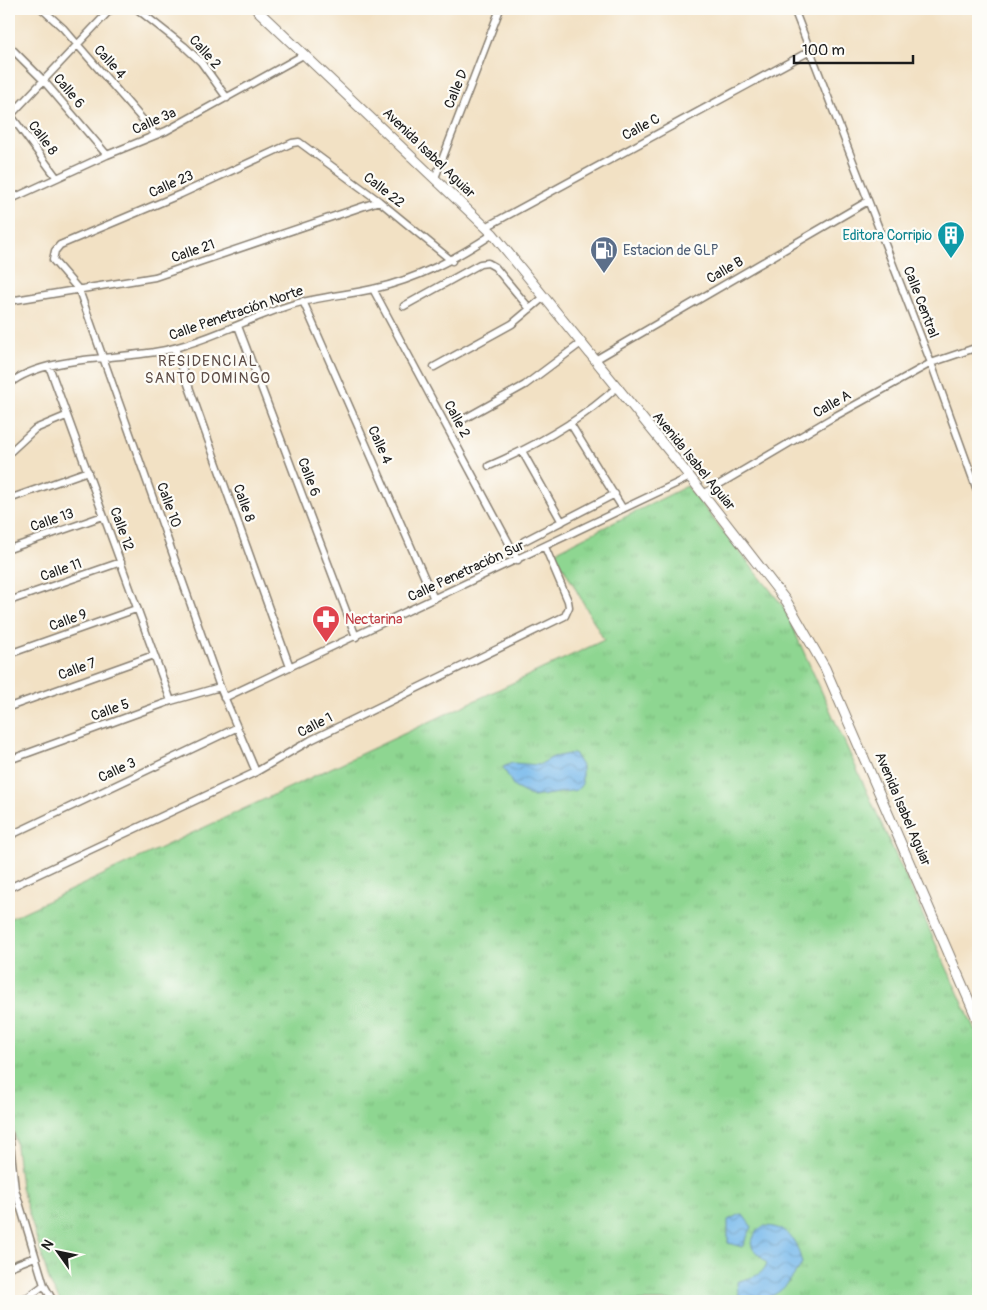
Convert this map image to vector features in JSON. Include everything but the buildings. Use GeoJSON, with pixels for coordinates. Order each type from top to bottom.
{"type":"FeatureCollection","features":[{"type":"Feature","properties":{"kind":"main road","name":"Avenida Isabel Aguiar"},"geometry":{"type":"LineString","coordinates":[[256,9],[489,231],[690,477],[787,602],[825,668],[978,1021]]}},
{"type":"Feature","properties":{"kind":"street","name":"Calle 4"},"geometry":{"type":"LineString","coordinates":[[42,9],[77,44],[156,135]]}},
{"type":"Feature","properties":{"kind":"street"},"geometry":{"type":"LineString","coordinates":[[9,115],[111,9]]}},
{"type":"Feature","properties":{"kind":"street","name":"Calle 2"},"geometry":{"type":"LineString","coordinates":[[136,9],[184,46],[201,62],[227,98]]}},
{"type":"Feature","properties":{"kind":"street","name":"Calle D"},"geometry":{"type":"LineString","coordinates":[[435,178],[500,9]]}},
{"type":"Feature","properties":{"kind":"street","name":"Calle Central"},"geometry":{"type":"LineString","coordinates":[[794,9],[931,363],[978,493]]}},
{"type":"Feature","properties":{"kind":"street","name":"Calle 6"},"geometry":{"type":"LineString","coordinates":[[9,46],[43,80],[107,155]]}},
{"type":"Feature","properties":{"kind":"street","name":"Calle C"},"geometry":{"type":"LineString","coordinates":[[489,231],[810,51]]}},
{"type":"Feature","properties":{"kind":"street","name":"Calle 3a"},"geometry":{"type":"LineString","coordinates":[[9,200],[107,155],[156,135],[305,54]]}},
{"type":"Feature","properties":{"kind":"street","name":"Calle 8"},"geometry":{"type":"LineString","coordinates":[[9,115],[57,178]]}},
{"type":"Feature","properties":{"kind":"street","name":"Calle 22"},"geometry":{"type":"LineString","coordinates":[[299,142],[452,260]]}},
{"type":"Feature","properties":{"kind":"street","name":"Calle 23"},"geometry":{"type":"LineString","coordinates":[[55,251],[60,245],[181,194],[292,143],[299,142]]}},
{"type":"Feature","properties":{"kind":"street","name":"Calle B"},"geometry":{"type":"LineString","coordinates":[[595,360],[868,201]]}},
{"type":"Feature","properties":{"kind":"street","name":"Calle 21"},"geometry":{"type":"LineString","coordinates":[[9,301],[155,277],[379,202]]}},
{"type":"Feature","properties":{"kind":"street","name":"Calle Penetración Norte"},"geometry":{"type":"LineString","coordinates":[[9,384],[20,375],[48,366],[175,348],[303,301],[373,289],[408,279],[452,260],[489,231]]}},
{"type":"Feature","properties":{"kind":"street","name":"Calle 10"},"geometry":{"type":"LineString","coordinates":[[55,251],[53,260],[79,290],[224,698],[256,772]]}},
{"type":"Feature","properties":{"kind":"street"},"geometry":{"type":"LineString","coordinates":[[404,306],[480,264],[488,264],[495,267],[530,309]]}},
{"type":"Feature","properties":{"kind":"street","name":"Calle 2"},"geometry":{"type":"LineString","coordinates":[[373,289],[518,560]]}},
{"type":"Feature","properties":{"kind":"street"},"geometry":{"type":"LineString","coordinates":[[434,367],[494,335],[544,297]]}},
{"type":"Feature","properties":{"kind":"street","name":"Calle 4"},"geometry":{"type":"LineString","coordinates":[[303,301],[434,599]]}},
{"type":"Feature","properties":{"kind":"street","name":"Calle 6"},"geometry":{"type":"LineString","coordinates":[[238,326],[356,637]]}},
{"type":"Feature","properties":{"kind":"street"},"geometry":{"type":"LineString","coordinates":[[462,420],[526,385],[581,343]]}},
{"type":"Feature","properties":{"kind":"street","name":"Calle A"},"geometry":{"type":"LineString","coordinates":[[703,494],[830,418],[931,363],[978,347]]}},
{"type":"Feature","properties":{"kind":"street","name":"Calle 8"},"geometry":{"type":"LineString","coordinates":[[175,348],[290,668]]}},
{"type":"Feature","properties":{"kind":"street","name":"Calle 12"},"geometry":{"type":"LineString","coordinates":[[48,366],[121,562],[136,609],[172,701]]}},
{"type":"Feature","properties":{"kind":"street"},"geometry":{"type":"LineString","coordinates":[[489,466],[570,423],[617,387]]}},
{"type":"Feature","properties":{"kind":"street"},"geometry":{"type":"LineString","coordinates":[[9,453],[35,430],[66,416]]}},
{"type":"Feature","properties":{"kind":"street"},"geometry":{"type":"LineString","coordinates":[[570,423],[623,509]]}},
{"type":"Feature","properties":{"kind":"street"},"geometry":{"type":"LineString","coordinates":[[522,450],[562,522]]}},
{"type":"Feature","properties":{"kind":"street"},"geometry":{"type":"LineString","coordinates":[[9,499],[88,471]]}},
{"type":"Feature","properties":{"kind":"street","name":"Calle Penetración Sur"},"geometry":{"type":"LineString","coordinates":[[224,698],[690,477]]}},
{"type":"Feature","properties":{"kind":"street"},"geometry":{"type":"LineString","coordinates":[[524,541],[615,494]]}},
{"type":"Feature","properties":{"kind":"street","name":"Calle 13"},"geometry":{"type":"LineString","coordinates":[[9,549],[103,516]]}},
{"type":"Feature","properties":{"kind":"street","name":"Calle 1"},"geometry":{"type":"LineString","coordinates":[[9,888],[256,772],[311,740],[565,616],[570,607],[568,600],[545,547]]}},
{"type":"Feature","properties":{"kind":"street","name":"Calle 11"},"geometry":{"type":"LineString","coordinates":[[9,601],[121,562]]}},
{"type":"Feature","properties":{"kind":"street","name":"Calle 9"},"geometry":{"type":"LineString","coordinates":[[9,654],[136,609]]}},
{"type":"Feature","properties":{"kind":"street","name":"Calle 7"},"geometry":{"type":"LineString","coordinates":[[9,707],[154,655]]}},
{"type":"Feature","properties":{"kind":"street","name":"Calle 5"},"geometry":{"type":"LineString","coordinates":[[9,760],[172,701],[220,687]]}},
{"type":"Feature","properties":{"kind":"street","name":"Calle 3"},"geometry":{"type":"LineString","coordinates":[[9,836],[236,728]]}},
{"type":"Feature","properties":{"kind":"street"},"geometry":{"type":"LineString","coordinates":[[9,1134],[15,1188],[44,1285],[53,1301]]}},
{"type":"Feature","properties":{"kind":"street"},"geometry":{"type":"LineString","coordinates":[[9,1267],[35,1257]]}},
{"type":"Feature","properties":{"kind":"street"},"geometry":{"type":"LineString","coordinates":[[15,1301],[28,1297],[44,1285]]}},
{"type":"Feature","properties":{"kind":"green space"},"geometry":{"type":"Polygon","coordinates":[[[687,486],[783,606],[978,1037],[978,1301],[60,1301],[50,1283],[21,1187],[9,1090],[9,919],[604,640],[555,552],[687,486]]]}},
{"type":"Feature","properties":{"kind":"water"},"geometry":{"type":"Polygon","coordinates":[[[574,753],[582,766],[582,784],[577,790],[533,797],[514,787],[503,767],[512,763],[539,765],[553,757],[574,753]]]}},
{"type":"Feature","properties":{"kind":"water"},"geometry":{"type":"Polygon","coordinates":[[[738,1215],[743,1215],[752,1227],[742,1247],[728,1243],[728,1220],[738,1215]]]}},
{"type":"Feature","properties":{"kind":"water"},"geometry":{"type":"Polygon","coordinates":[[[763,1226],[779,1229],[790,1236],[797,1248],[802,1264],[785,1287],[772,1296],[764,1299],[743,1301],[738,1293],[737,1282],[762,1272],[767,1263],[753,1249],[751,1243],[756,1232],[763,1226]]]}},
{"type":"Feature","properties":{"kind":"place","name":"Editora Corripio"},"geometry":{"type":"Point","coordinates":[951,259]}},
{"type":"Feature","properties":{"kind":"place","name":"Estacion de GLP"},"geometry":{"type":"Point","coordinates":[604,274]}},
{"type":"Feature","properties":{"kind":"place","name":"Nectarina"},"geometry":{"type":"Point","coordinates":[326,643]}},
{"type":"Feature","properties":{"kind":"district","name":"RESIDENCIAL SANTO DOMINGO"},"geometry":{"type":"Point","coordinates":[208,370]}}]}
